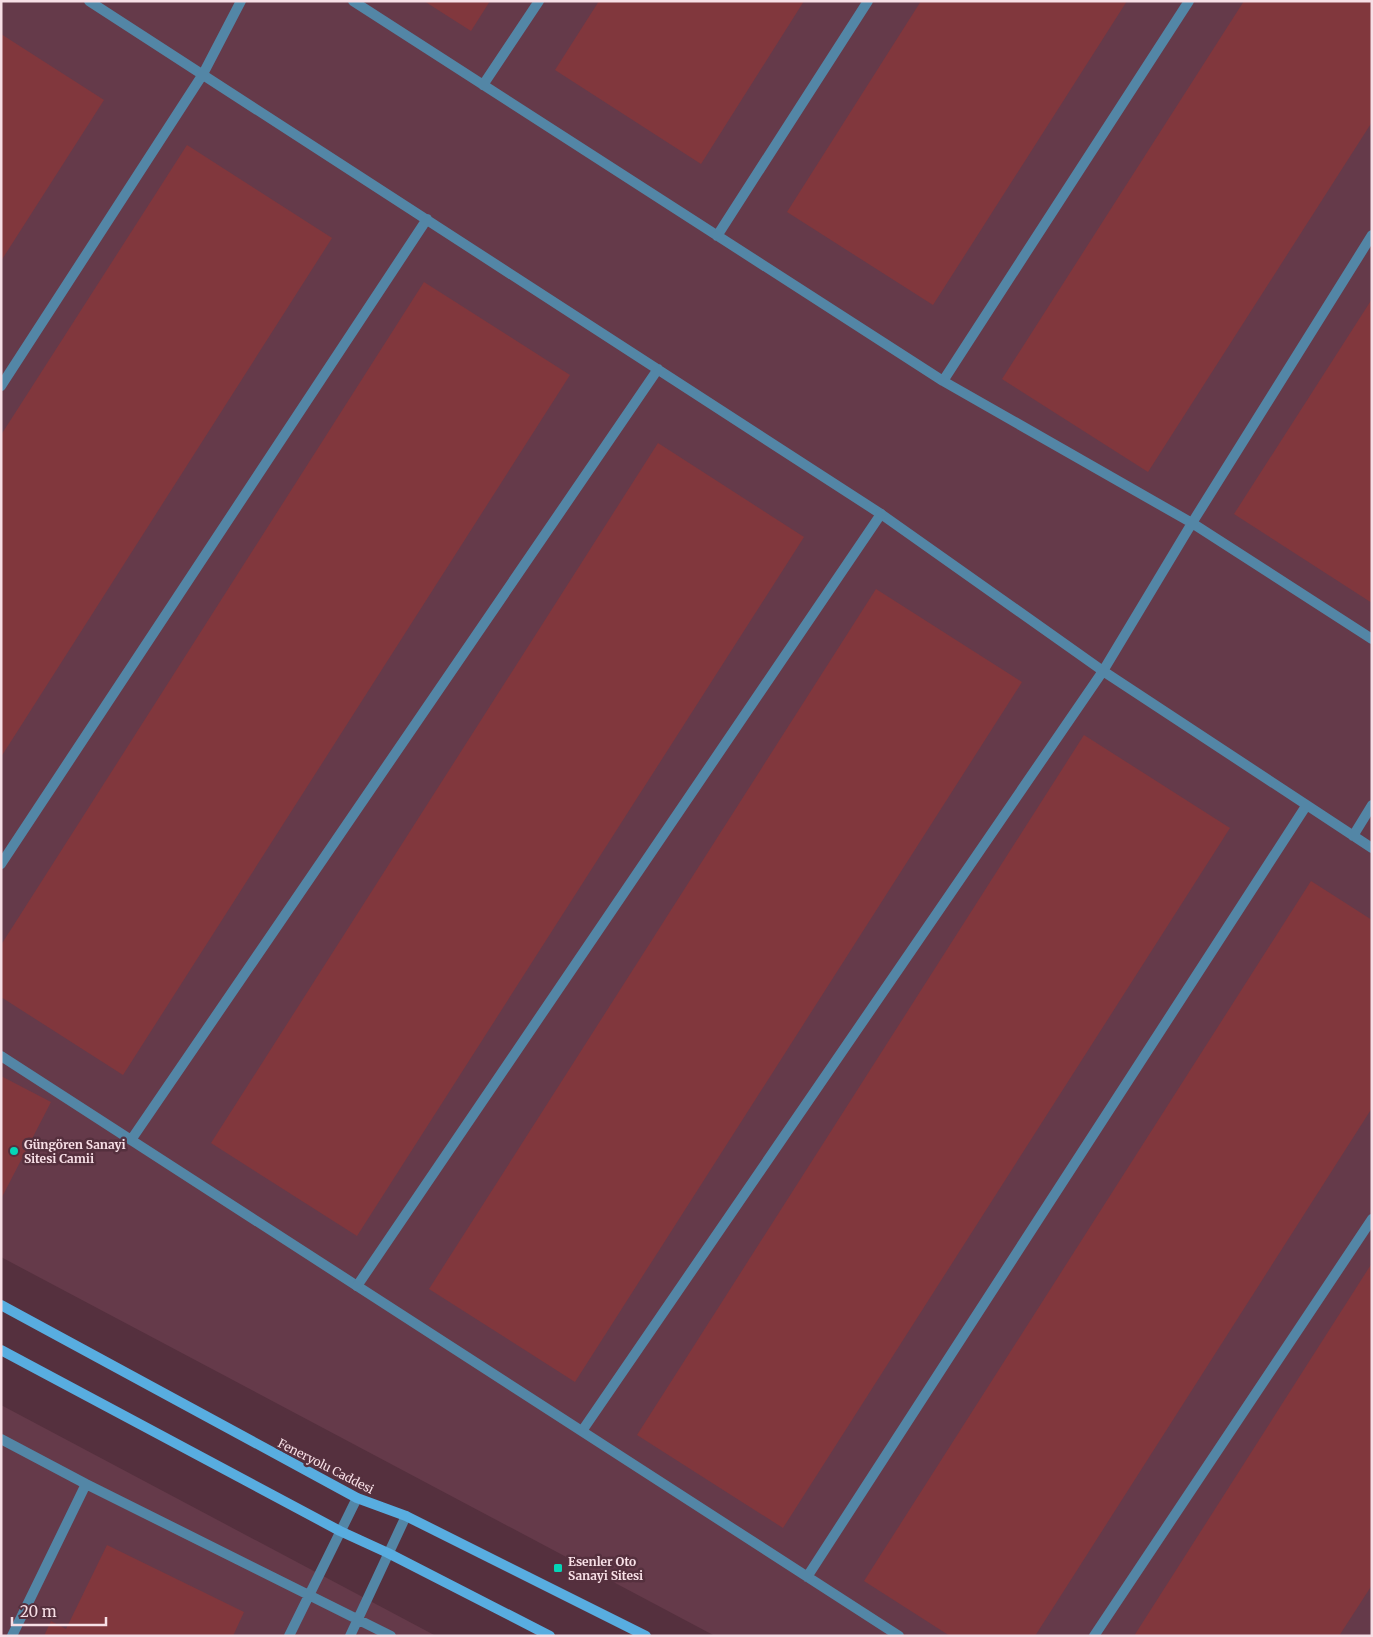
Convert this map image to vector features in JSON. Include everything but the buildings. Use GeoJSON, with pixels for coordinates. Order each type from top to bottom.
{"type":"FeatureCollection","features":[{"type":"Feature","properties":{"kind":"main road","name":"Feneryolu Caddesi"},"geometry":{"type":"LineString","coordinates":[[1,1305],[357,1498],[406,1516],[646,1636]]}},
{"type":"Feature","properties":{"kind":"main road"},"geometry":{"type":"LineString","coordinates":[[1,1350],[340,1531],[388,1553],[550,1636]]}},
{"type":"Feature","properties":{"kind":"street"},"geometry":{"type":"LineString","coordinates":[[90,1],[881,514],[1103,670],[1372,848]]}},
{"type":"Feature","properties":{"kind":"street"},"geometry":{"type":"LineString","coordinates":[[1,386],[203,74],[241,1]]}},
{"type":"Feature","properties":{"kind":"street"},"geometry":{"type":"LineString","coordinates":[[353,1],[943,381],[1192,523],[1372,639]]}},
{"type":"Feature","properties":{"kind":"street"},"geometry":{"type":"LineString","coordinates":[[483,85],[539,1]]}},
{"type":"Feature","properties":{"kind":"street"},"geometry":{"type":"LineString","coordinates":[[717,236],[868,1]]}},
{"type":"Feature","properties":{"kind":"street"},"geometry":{"type":"LineString","coordinates":[[943,381],[1189,1]]}},
{"type":"Feature","properties":{"kind":"street"},"geometry":{"type":"LineString","coordinates":[[1,864],[427,219]]}},
{"type":"Feature","properties":{"kind":"street"},"geometry":{"type":"LineString","coordinates":[[582,1431],[1103,670],[1192,523],[1372,235]]}},
{"type":"Feature","properties":{"kind":"street"},"geometry":{"type":"LineString","coordinates":[[131,1140],[658,369]]}},
{"type":"Feature","properties":{"kind":"street"},"geometry":{"type":"LineString","coordinates":[[357,1286],[881,514]]}},
{"type":"Feature","properties":{"kind":"street"},"geometry":{"type":"LineString","coordinates":[[1353,836],[1372,805]]}},
{"type":"Feature","properties":{"kind":"street"},"geometry":{"type":"LineString","coordinates":[[807,1576],[1306,806]]}},
{"type":"Feature","properties":{"kind":"street"},"geometry":{"type":"LineString","coordinates":[[1,1056],[899,1636]]}},
{"type":"Feature","properties":{"kind":"street"},"geometry":{"type":"LineString","coordinates":[[1094,1636],[1372,1219]]}},
{"type":"Feature","properties":{"kind":"street"},"geometry":{"type":"LineString","coordinates":[[1,1439],[86,1484],[391,1636]]}},
{"type":"Feature","properties":{"kind":"street"},"geometry":{"type":"LineString","coordinates":[[12,1636],[86,1484]]}},
{"type":"Feature","properties":{"kind":"street"},"geometry":{"type":"LineString","coordinates":[[289,1636],[357,1498]]}},
{"type":"Feature","properties":{"kind":"street"},"geometry":{"type":"LineString","coordinates":[[350,1636],[406,1516]]}},
{"type":"Feature","properties":{"kind":"shaded area"},"geometry":{"type":"Polygon","coordinates":[[[1,1],[1372,1],[1372,1636],[715,1636],[1,1257],[1,1]]]}},
{"type":"Feature","properties":{"kind":"shaded area"},"geometry":{"type":"Polygon","coordinates":[[[1,1405],[436,1636],[1,1636],[1,1405]]]}},
{"type":"Feature","properties":{"kind":"place","name":"Güngören Sanayi Sitesi Camii"},"geometry":{"type":"Point","coordinates":[14,1151]}},
{"type":"Feature","properties":{"kind":"place","name":"Esenler Oto Sanayi Sitesi"},"geometry":{"type":"Point","coordinates":[558,1568]}}]}
